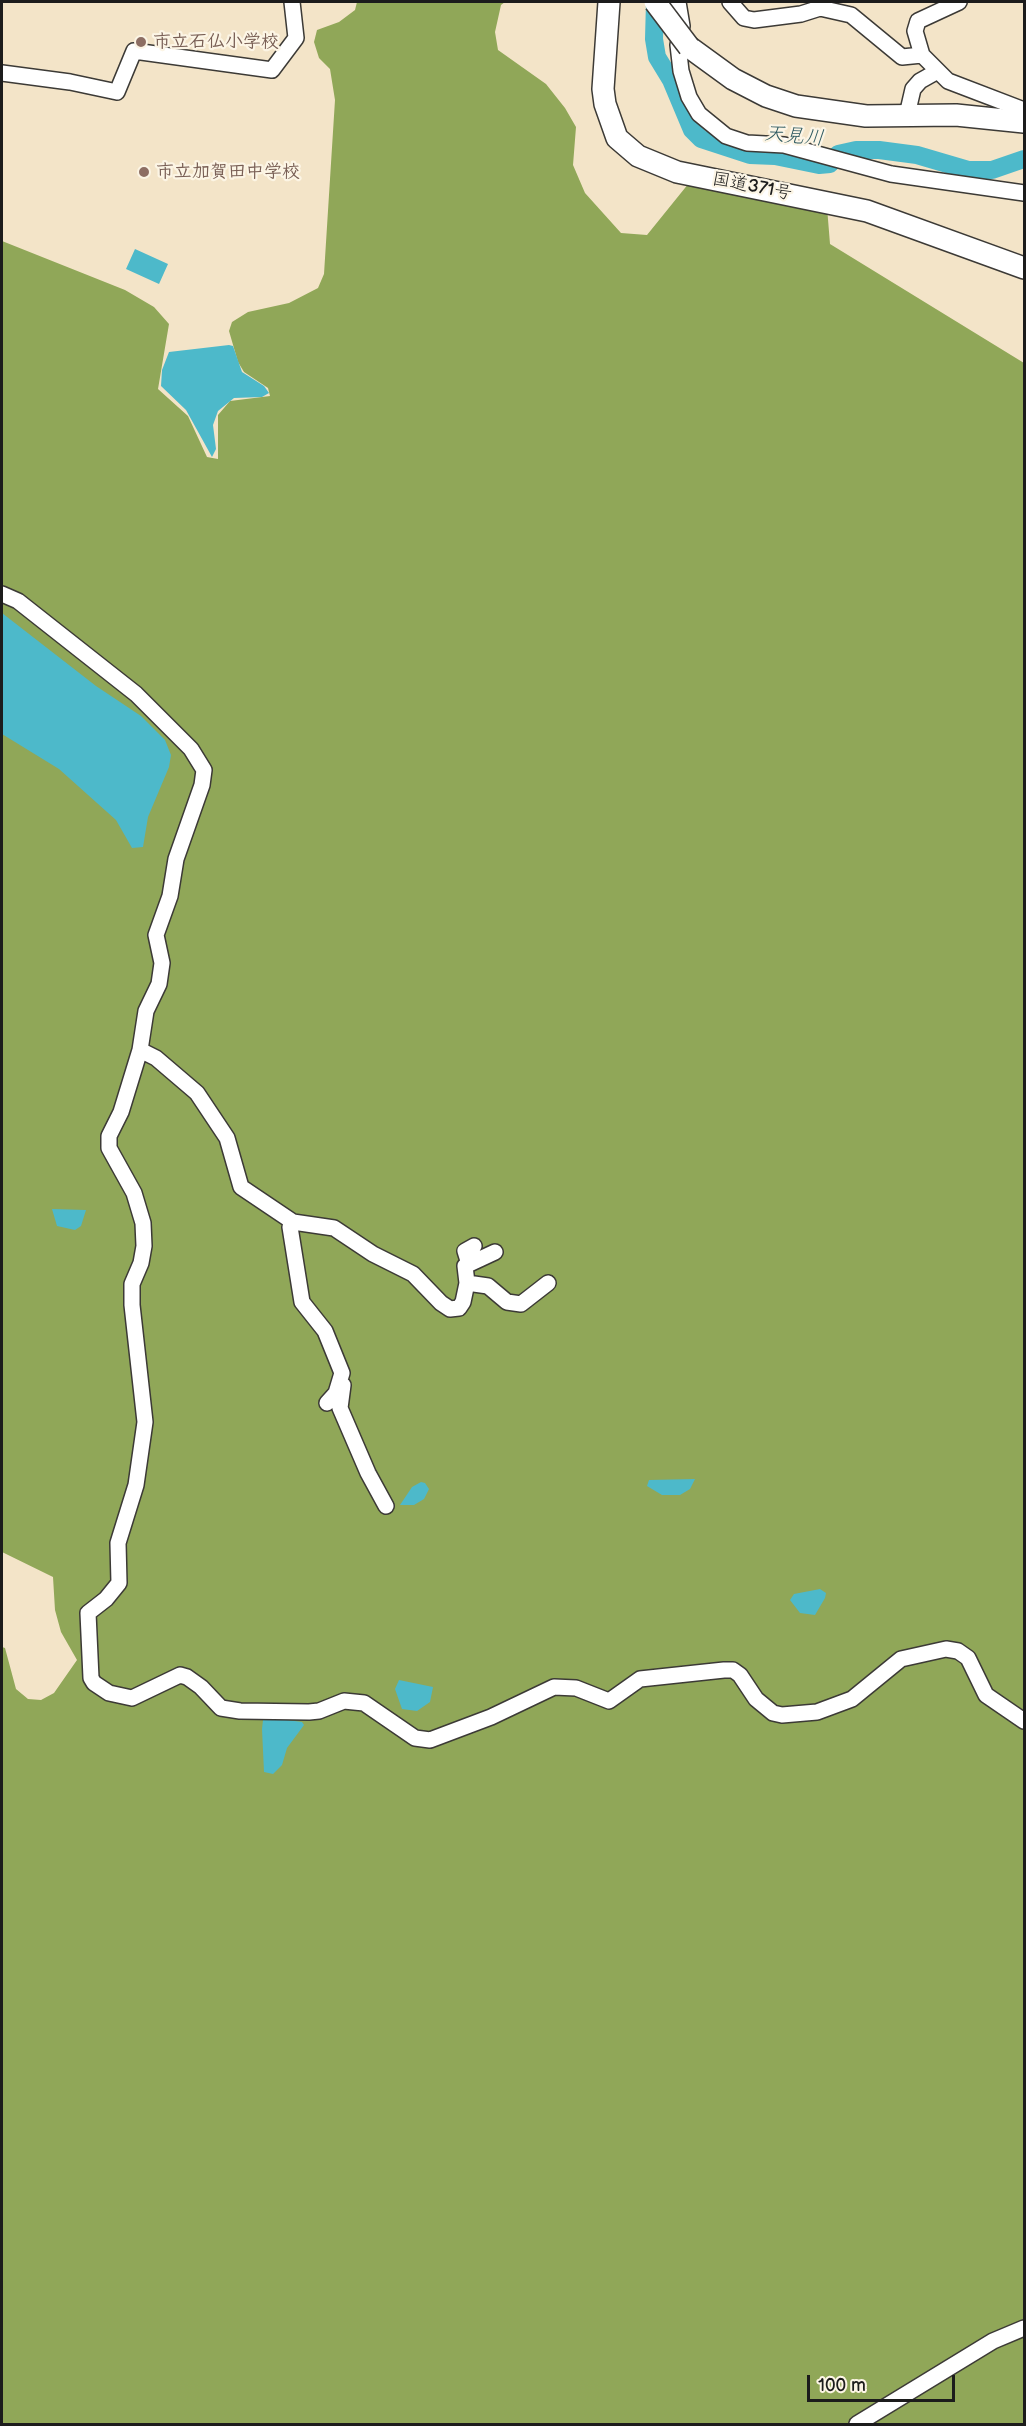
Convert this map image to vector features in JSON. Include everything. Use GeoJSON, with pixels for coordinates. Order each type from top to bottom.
{"type":"FeatureCollection","features":[{"type":"Feature","properties":{"kind":"highway","name":"国道371号"},"geometry":{"type":"LineString","coordinates":[[609,2],[603,88],[605,104],[617,138],[638,156],[677,172],[867,211],[1024,268]]}},
{"type":"Feature","properties":{"kind":"highway"},"geometry":{"type":"LineString","coordinates":[[655,2],[689,47],[733,79],[766,96],[796,106],[866,116],[956,115],[1024,118]]}},
{"type":"Feature","properties":{"kind":"street"},"geometry":{"type":"LineString","coordinates":[[2,73],[70,82],[117,93],[134,51],[272,70],[296,38],[292,2]]}},
{"type":"Feature","properties":{"kind":"street"},"geometry":{"type":"LineString","coordinates":[[678,2],[682,26],[678,45],[681,71],[699,114],[710,126],[736,141],[784,145],[819,156],[923,180],[1024,193]]}},
{"type":"Feature","properties":{"kind":"street"},"geometry":{"type":"LineString","coordinates":[[730,2],[744,18],[754,20],[801,14],[820,8],[851,15],[902,57],[922,55]]}},
{"type":"Feature","properties":{"kind":"street"},"geometry":{"type":"LineString","coordinates":[[959,2],[918,21],[915,31],[922,55],[936,72],[961,88],[1024,118]]}},
{"type":"Feature","properties":{"kind":"street"},"geometry":{"type":"LineString","coordinates":[[906,115],[913,89],[920,81],[936,72]]}},
{"type":"Feature","properties":{"kind":"street"},"geometry":{"type":"LineString","coordinates":[[2,594],[18,601],[136,694],[191,749],[204,770],[202,785],[176,859],[170,896],[156,935],[162,963],[159,984],[146,1011],[140,1050],[121,1112],[118,1135],[109,1136],[110,1148],[134,1193],[143,1222],[144,1246],[141,1263],[132,1284],[132,1294],[145,1422],[136,1485],[118,1543],[119,1583],[106,1599],[88,1613],[91,1677],[99,1688],[132,1698],[180,1675],[201,1687],[221,1708],[240,1711],[319,1712],[344,1701],[364,1703],[415,1738],[430,1740],[491,1717],[554,1687],[576,1688],[609,1701],[640,1679],[724,1670],[734,1670],[740,1675],[756,1700],[773,1713],[782,1715],[817,1712],[852,1699],[901,1659],[946,1649],[958,1651],[968,1658],[986,1695],[1024,1721]]}},
{"type":"Feature","properties":{"kind":"street"},"geometry":{"type":"LineString","coordinates":[[140,1050],[160,1053],[197,1093],[227,1138],[241,1187],[293,1222],[334,1228],[373,1254],[413,1274],[450,1309],[459,1308],[471,1277],[495,1252]]}},
{"type":"Feature","properties":{"kind":"street"},"geometry":{"type":"LineString","coordinates":[[293,1222],[290,1227],[302,1302],[325,1331],[344,1380],[340,1408],[368,1473],[386,1506]]}},
{"type":"Feature","properties":{"kind":"street"},"geometry":{"type":"LineString","coordinates":[[474,1246],[465,1251],[471,1277],[488,1286],[507,1302],[521,1304],[548,1283]]}},
{"type":"Feature","properties":{"kind":"street"},"geometry":{"type":"LineString","coordinates":[[327,1403],[336,1393],[342,1373]]}},
{"type":"Feature","properties":{"kind":"street"},"geometry":{"type":"LineString","coordinates":[[857,2424],[993,2341],[1024,2328]]}},
{"type":"Feature","properties":{"kind":"green space"},"geometry":{"type":"Polygon","coordinates":[[[357,2],[505,2],[501,5],[495,32],[498,50],[546,84],[565,108],[576,127],[573,165],[585,193],[621,233],[647,235],[689,183],[827,207],[830,244],[1024,363],[1024,2424],[2,2424],[2,1647],[5,1648],[16,1689],[28,1699],[41,1700],[54,1693],[77,1660],[61,1632],[55,1610],[53,1577],[2,1552],[2,241],[125,290],[154,307],[169,324],[158,389],[188,416],[207,457],[218,459],[218,415],[230,401],[270,396],[268,388],[244,372],[238,362],[229,331],[232,322],[248,312],[289,303],[318,288],[324,274],[335,100],[330,69],[319,58],[314,42],[317,30],[339,22],[355,10],[357,2]]]}},
{"type":"Feature","properties":{"kind":"water"},"geometry":{"type":"Polygon","coordinates":[[[135,249],[168,264],[159,284],[126,269],[135,249]]]}},
{"type":"Feature","properties":{"kind":"water"},"geometry":{"type":"Polygon","coordinates":[[[233,346],[242,372],[264,386],[269,393],[262,397],[234,398],[218,411],[213,425],[216,449],[212,457],[186,410],[161,386],[162,370],[169,352],[233,346]]]}},
{"type":"Feature","properties":{"kind":"water"},"geometry":{"type":"Polygon","coordinates":[[[2,613],[96,686],[141,716],[165,740],[171,755],[169,767],[148,817],[143,847],[132,848],[116,820],[59,769],[2,734],[2,613]]]}},
{"type":"Feature","properties":{"kind":"water"},"geometry":{"type":"Polygon","coordinates":[[[52,1209],[86,1210],[81,1226],[75,1230],[57,1226],[52,1209]]]}},
{"type":"Feature","properties":{"kind":"water"},"geometry":{"type":"Polygon","coordinates":[[[695,1479],[690,1489],[680,1495],[662,1495],[647,1486],[649,1480],[695,1479]]]}},
{"type":"Feature","properties":{"kind":"water"},"geometry":{"type":"Polygon","coordinates":[[[421,1482],[425,1483],[429,1489],[424,1499],[414,1505],[400,1505],[412,1487],[421,1482]]]}},
{"type":"Feature","properties":{"kind":"water"},"geometry":{"type":"Polygon","coordinates":[[[820,1589],[826,1593],[815,1615],[800,1613],[790,1600],[794,1594],[820,1589]]]}},
{"type":"Feature","properties":{"kind":"water"},"geometry":{"type":"Polygon","coordinates":[[[399,1680],[433,1687],[430,1702],[417,1711],[402,1709],[395,1689],[399,1680]]]}},
{"type":"Feature","properties":{"kind":"water"},"geometry":{"type":"Polygon","coordinates":[[[272,1718],[302,1722],[304,1725],[287,1748],[282,1765],[273,1774],[264,1772],[262,1729],[263,1720],[272,1718]]]}},
{"type":"Feature","properties":{"kind":"waterway","name":"天見川"},"geometry":{"type":"LineString","coordinates":[[655,2],[654,39],[657,57],[671,80],[692,130],[701,139],[750,155],[775,156],[819,165],[830,164],[838,154],[856,150],[879,150],[917,155],[968,170],[992,170],[1024,159]]}},
{"type":"Feature","properties":{"kind":"place","name":"市立石仏小学校"},"geometry":{"type":"Point","coordinates":[141,42]}},
{"type":"Feature","properties":{"kind":"place","name":"市立加賀田中学校"},"geometry":{"type":"Point","coordinates":[144,172]}}]}
